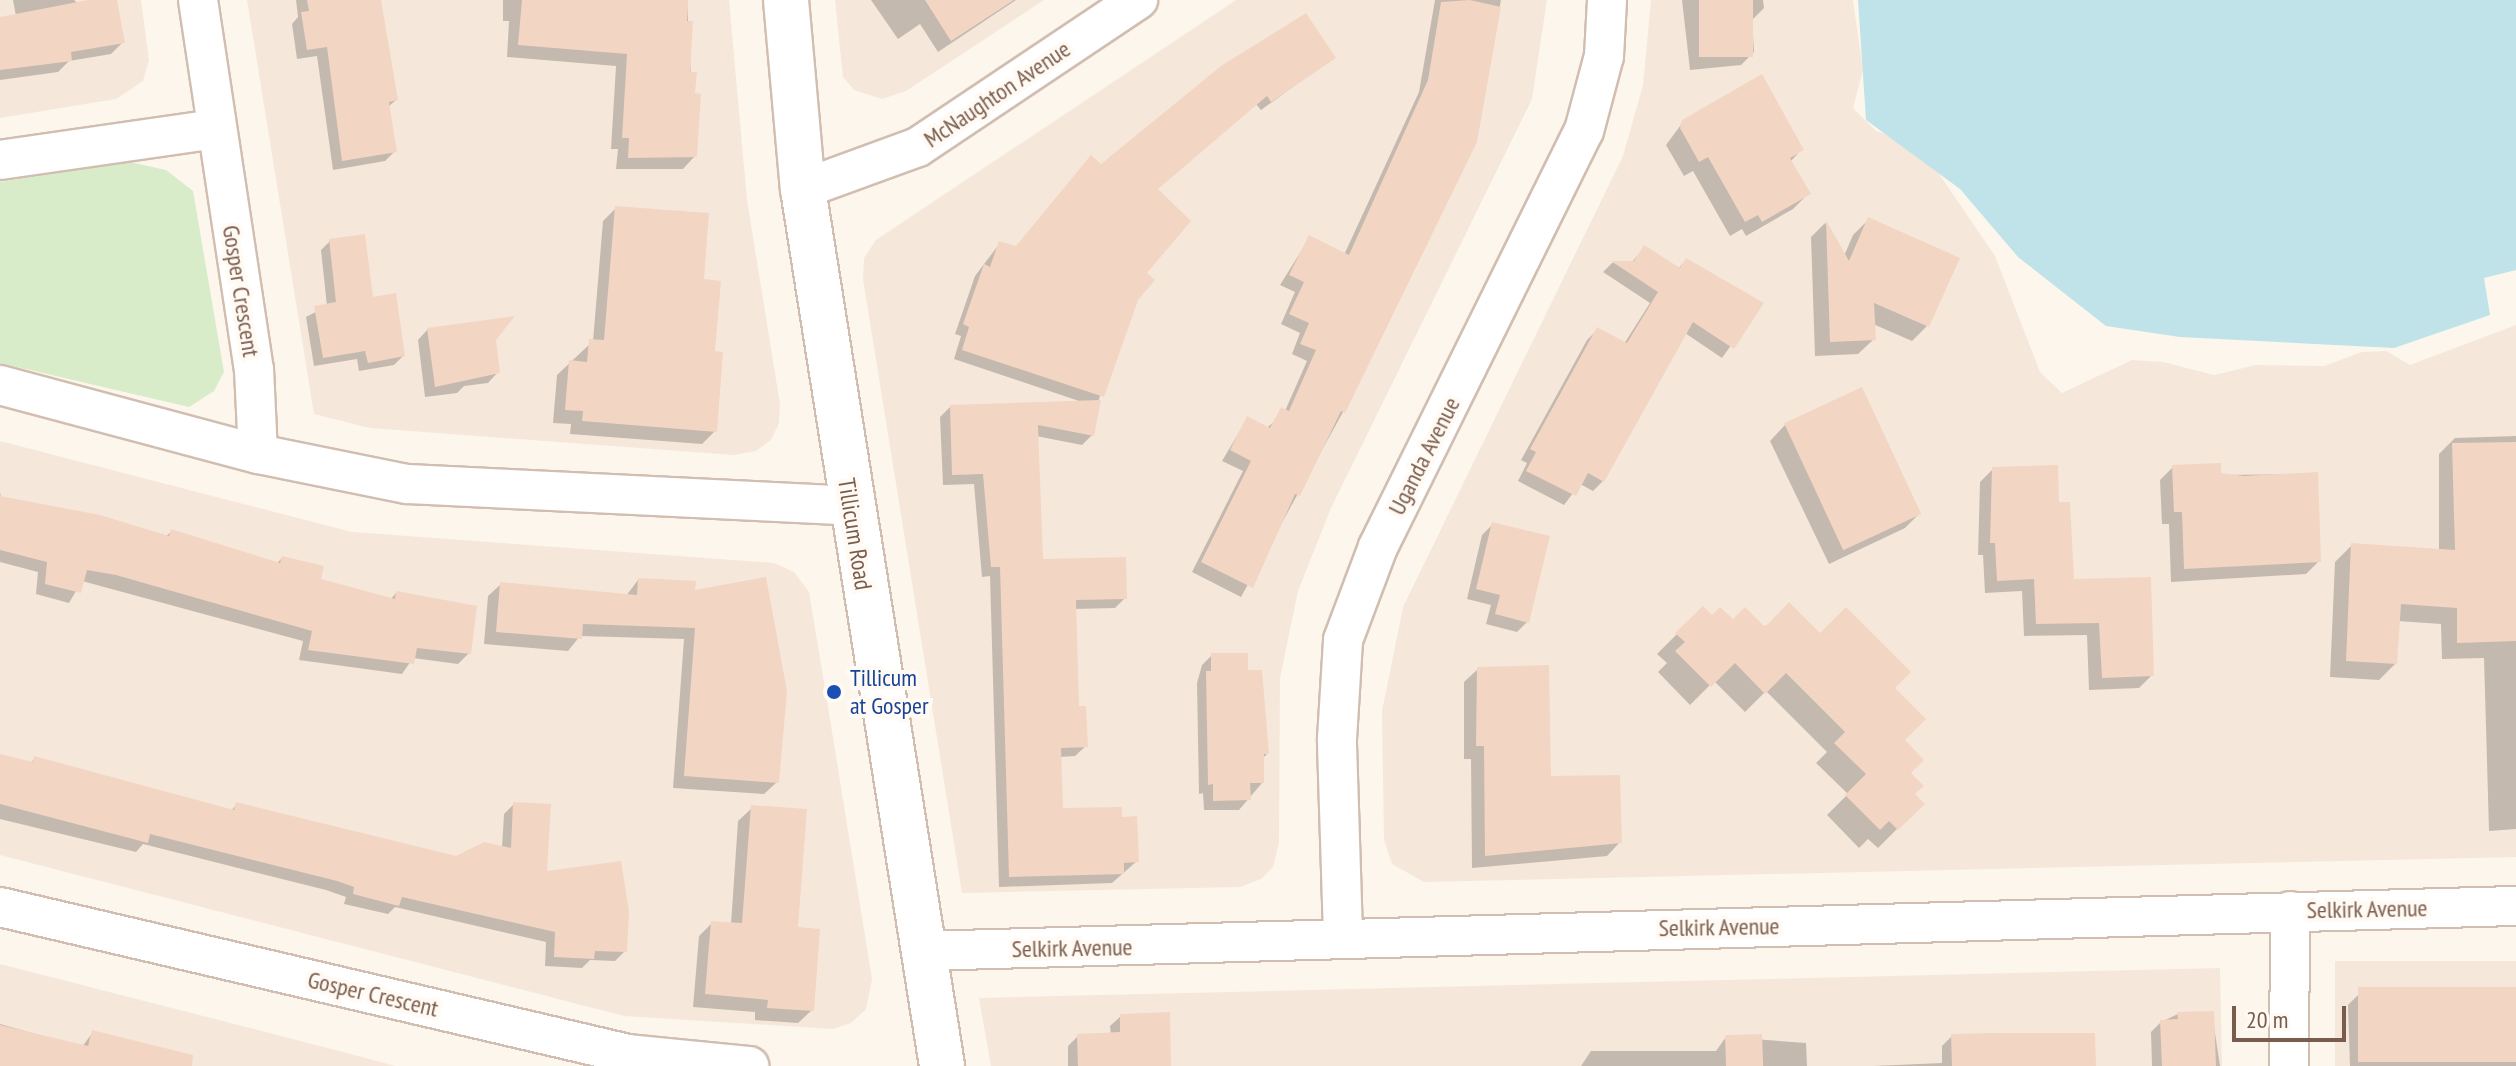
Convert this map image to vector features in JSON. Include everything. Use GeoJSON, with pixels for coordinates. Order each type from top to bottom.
{"type":"FeatureCollection","features":[{"type":"Feature","properties":{"kind":"main road","name":"Tillicum Road"},"geometry":{"type":"LineString","coordinates":[[786,0],[803,189],[850,506],[942,1066]]}},
{"type":"Feature","properties":{"kind":"street","name":"Gosper Crescent"},"geometry":{"type":"LineString","coordinates":[[198,0],[215,129],[254,369],[258,454]]}},
{"type":"Feature","properties":{"kind":"street","name":"McNaughton Avenue"},"geometry":{"type":"LineString","coordinates":[[803,189],[918,147],[1138,0]]}},
{"type":"Feature","properties":{"kind":"street","name":"Uganda Avenue"},"geometry":{"type":"LineString","coordinates":[[1343,935],[1337,739],[1343,640],[1378,547],[1584,131],[1604,56],[1607,0]]}},
{"type":"Feature","properties":{"kind":"street"},"geometry":{"type":"LineString","coordinates":[[0,160],[215,129]]}},
{"type":"Feature","properties":{"kind":"street"},"geometry":{"type":"LineString","coordinates":[[0,385],[258,454],[407,484],[850,506]]}},
{"type":"Feature","properties":{"kind":"street","name":"Selkirk Avenue"},"geometry":{"type":"LineString","coordinates":[[923,951],[1124,948],[1343,935],[2516,906]]}},
{"type":"Feature","properties":{"kind":"street","name":"Gosper Crescent"},"geometry":{"type":"LineString","coordinates":[[0,907],[628,1054],[749,1066]]}},
{"type":"Feature","properties":{"kind":"street"},"geometry":{"type":"LineString","coordinates":[[2289,1066],[2290,911]]}},
{"type":"Feature","properties":{"kind":"shaded area"},"geometry":{"type":"Polygon","coordinates":[[[0,0],[141,0],[149,60],[143,81],[116,99],[0,118],[0,0]]]}},
{"type":"Feature","properties":{"kind":"shaded area"},"geometry":{"type":"Polygon","coordinates":[[[247,0],[729,0],[747,200],[780,404],[779,423],[771,440],[756,451],[734,455],[370,428],[314,414],[247,0]]]}},
{"type":"Feature","properties":{"kind":"shaded area"},"geometry":{"type":"Polygon","coordinates":[[[835,0],[1044,0],[906,91],[882,99],[854,90],[843,77],[835,0]]]}},
{"type":"Feature","properties":{"kind":"shaded area"},"geometry":{"type":"Polygon","coordinates":[[[1236,0],[1547,0],[1532,99],[1331,508],[1298,591],[1280,678],[1279,842],[1273,867],[1261,879],[1240,887],[962,893],[863,279],[864,258],[876,240],[1236,0]]]}},
{"type":"Feature","properties":{"kind":"shaded area"},"geometry":{"type":"Polygon","coordinates":[[[1651,0],[1853,0],[1863,70],[1853,108],[1876,131],[1894,137],[1933,165],[1995,256],[2040,372],[2062,393],[2132,360],[2163,362],[2214,375],[2256,365],[2324,366],[2362,352],[2386,351],[2410,365],[2516,325],[2516,857],[1424,882],[1392,864],[1384,840],[1382,711],[1403,607],[1623,156],[1643,85],[1651,0]]]}},
{"type":"Feature","properties":{"kind":"shaded area"},"geometry":{"type":"Polygon","coordinates":[[[0,441],[352,532],[774,563],[794,572],[809,592],[824,682],[872,979],[866,1009],[851,1023],[833,1029],[624,1016],[0,855],[0,441]]]}},
{"type":"Feature","properties":{"kind":"shaded area"},"geometry":{"type":"Polygon","coordinates":[[[2335,961],[2516,961],[2516,1066],[2335,1066],[2335,961]]]}},
{"type":"Feature","properties":{"kind":"shaded area"},"geometry":{"type":"Polygon","coordinates":[[[0,964],[289,1038],[396,1066],[0,1066],[0,964]]]}},
{"type":"Feature","properties":{"kind":"shaded area"},"geometry":{"type":"Polygon","coordinates":[[[2220,968],[2222,1066],[991,1066],[979,998],[2220,968]]]}},
{"type":"Feature","properties":{"kind":"green space"},"geometry":{"type":"Polygon","coordinates":[[[130,162],[166,170],[193,191],[224,372],[214,391],[189,407],[0,363],[0,182],[130,162]]]}},
{"type":"Feature","properties":{"kind":"water"},"geometry":{"type":"Polygon","coordinates":[[[1858,0],[2516,0],[2516,270],[2484,278],[2490,315],[2394,348],[2180,337],[2106,326],[2018,257],[1960,189],[1866,120],[1858,0]]]}},
{"type":"Feature","properties":{"kind":"building"},"geometry":{"type":"Polygon","coordinates":[[[88,0],[117,0],[125,43],[71,52],[72,61],[0,70],[0,17],[88,0]]]}},
{"type":"Feature","properties":{"kind":"building"},"geometry":{"type":"Polygon","coordinates":[[[307,0],[381,0],[398,100],[389,102],[397,152],[342,161],[327,47],[307,50],[301,12],[309,11],[307,0]]]}},
{"type":"Feature","properties":{"kind":"building"},"geometry":{"type":"Polygon","coordinates":[[[522,0],[688,0],[687,21],[693,21],[690,72],[697,72],[695,93],[701,94],[697,157],[628,158],[629,138],[622,138],[627,54],[518,45],[522,0]]]}},
{"type":"Feature","properties":{"kind":"building"},"geometry":{"type":"Polygon","coordinates":[[[925,0],[1014,0],[951,41],[925,0]]]}},
{"type":"Feature","properties":{"kind":"building"},"geometry":{"type":"Polygon","coordinates":[[[1470,0],[1501,7],[1477,142],[1345,413],[1341,411],[1300,496],[1295,494],[1253,588],[1201,562],[1251,461],[1230,450],[1247,416],[1270,428],[1281,407],[1289,411],[1316,350],[1300,344],[1309,323],[1289,314],[1304,282],[1289,275],[1309,235],[1349,255],[1428,80],[1441,2],[1470,0]]]}},
{"type":"Feature","properties":{"kind":"building"},"geometry":{"type":"Polygon","coordinates":[[[1699,0],[1753,0],[1753,57],[1699,57],[1699,0]]]}},
{"type":"Feature","properties":{"kind":"building"},"geometry":{"type":"Polygon","coordinates":[[[1306,13],[1336,58],[1271,102],[1267,96],[1158,189],[1191,221],[1147,273],[1155,280],[1138,300],[1104,397],[962,350],[969,327],[963,324],[984,264],[990,267],[999,241],[1016,246],[1091,155],[1101,164],[1221,66],[1306,13]]]}},
{"type":"Feature","properties":{"kind":"building"},"geometry":{"type":"Polygon","coordinates":[[[1762,74],[1804,150],[1790,158],[1811,194],[1762,222],[1758,215],[1745,222],[1708,157],[1699,162],[1680,128],[1682,120],[1762,74]]]}},
{"type":"Feature","properties":{"kind":"building"},"geometry":{"type":"Polygon","coordinates":[[[615,206],[709,213],[704,279],[721,281],[715,351],[723,352],[717,432],[582,421],[583,411],[565,410],[569,360],[587,362],[589,339],[604,340],[615,206]]]}},
{"type":"Feature","properties":{"kind":"building"},"geometry":{"type":"Polygon","coordinates":[[[1868,217],[1960,258],[1929,327],[1874,303],[1876,340],[1830,342],[1826,220],[1849,261],[1868,217]]]}},
{"type":"Feature","properties":{"kind":"building"},"geometry":{"type":"Polygon","coordinates":[[[365,234],[373,297],[396,293],[405,356],[368,363],[365,351],[323,358],[314,306],[336,302],[329,239],[365,234]]]}},
{"type":"Feature","properties":{"kind":"building"},"geometry":{"type":"Polygon","coordinates":[[[1644,245],[1680,268],[1686,258],[1764,303],[1734,349],[1693,322],[1604,482],[1588,473],[1576,496],[1526,471],[1536,452],[1530,449],[1597,327],[1627,343],[1658,292],[1611,261],[1634,261],[1644,245]]]}},
{"type":"Feature","properties":{"kind":"building"},"geometry":{"type":"Polygon","coordinates":[[[515,316],[496,340],[500,373],[435,387],[427,328],[515,316]]]}},
{"type":"Feature","properties":{"kind":"building"},"geometry":{"type":"Polygon","coordinates":[[[1862,387],[1921,514],[1843,550],[1784,423],[1862,387]]]}},
{"type":"Feature","properties":{"kind":"building"},"geometry":{"type":"Polygon","coordinates":[[[1101,400],[1094,436],[1038,425],[1043,559],[1126,557],[1127,599],[1076,600],[1079,706],[1086,706],[1088,747],[1061,748],[1063,808],[1122,807],[1122,817],[1137,816],[1139,862],[1124,863],[1124,874],[1009,877],[1000,567],[991,567],[983,474],[952,475],[950,405],[1101,400]]]}},
{"type":"Feature","properties":{"kind":"building"},"geometry":{"type":"Polygon","coordinates":[[[2516,442],[2516,641],[2457,643],[2457,608],[2401,604],[2397,664],[2346,661],[2351,543],[2455,550],[2452,443],[2516,442]]]}},
{"type":"Feature","properties":{"kind":"building"},"geometry":{"type":"Polygon","coordinates":[[[2221,463],[2221,473],[2244,476],[2318,472],[2321,562],[2184,569],[2182,512],[2174,512],[2172,465],[2221,463]]]}},
{"type":"Feature","properties":{"kind":"building"},"geometry":{"type":"Polygon","coordinates":[[[2058,465],[2059,502],[2070,502],[2074,579],[2151,577],[2154,676],[2102,678],[2099,623],[2036,624],[2034,579],[1997,581],[1995,543],[1990,543],[1992,467],[2058,465]]]}},
{"type":"Feature","properties":{"kind":"building"},"geometry":{"type":"Polygon","coordinates":[[[0,496],[100,515],[169,536],[171,529],[280,563],[282,556],[324,566],[321,579],[395,599],[396,591],[477,606],[471,654],[417,648],[414,664],[308,650],[312,631],[116,575],[87,570],[81,593],[45,584],[47,562],[0,550],[0,496]]]}},
{"type":"Feature","properties":{"kind":"building"},"geometry":{"type":"Polygon","coordinates":[[[1492,522],[1550,536],[1529,623],[1495,614],[1500,595],[1476,589],[1492,522]]]}},
{"type":"Feature","properties":{"kind":"building"},"geometry":{"type":"Polygon","coordinates":[[[766,577],[787,691],[779,783],[684,776],[695,628],[583,624],[582,639],[496,632],[500,582],[637,595],[638,578],[696,581],[695,590],[766,577]]]}},
{"type":"Feature","properties":{"kind":"building"},"geometry":{"type":"Polygon","coordinates":[[[1789,602],[1820,633],[1846,607],[1911,672],[1895,688],[1926,719],[1905,740],[1924,760],[1911,773],[1924,786],[1915,794],[1925,804],[1898,830],[1889,821],[1880,830],[1845,795],[1866,774],[1834,743],[1845,732],[1786,673],[1765,694],[1735,663],[1711,687],[1675,651],[1685,642],[1675,633],[1703,606],[1712,615],[1720,607],[1733,619],[1745,607],[1765,627],[1789,602]]]}},
{"type":"Feature","properties":{"kind":"building"},"geometry":{"type":"Polygon","coordinates":[[[1211,653],[1248,653],[1248,670],[1262,670],[1269,754],[1264,754],[1264,783],[1250,783],[1251,800],[1213,801],[1213,784],[1208,785],[1206,671],[1211,671],[1211,653]]]}},
{"type":"Feature","properties":{"kind":"building"},"geometry":{"type":"Polygon","coordinates":[[[1549,665],[1551,776],[1620,775],[1622,843],[1485,856],[1484,746],[1476,746],[1477,667],[1549,665]]]}},
{"type":"Feature","properties":{"kind":"building"},"geometry":{"type":"Polygon","coordinates":[[[0,754],[33,762],[34,756],[234,810],[236,802],[456,856],[484,842],[511,848],[513,802],[551,804],[547,871],[621,861],[629,911],[627,952],[595,951],[594,959],[554,957],[555,932],[402,897],[399,906],[353,894],[354,887],[337,881],[150,834],[148,843],[0,804],[0,754]]]}},
{"type":"Feature","properties":{"kind":"building"},"geometry":{"type":"Polygon","coordinates":[[[751,805],[807,809],[798,927],[820,929],[814,1011],[767,1008],[768,1000],[705,994],[711,921],[742,923],[751,805]]]}},
{"type":"Feature","properties":{"kind":"building"},"geometry":{"type":"Polygon","coordinates":[[[2358,987],[2516,987],[2516,1062],[2358,1062],[2358,987]]]}},
{"type":"Feature","properties":{"kind":"building"},"geometry":{"type":"Polygon","coordinates":[[[2214,1011],[2216,1066],[2162,1066],[2160,1020],[2178,1019],[2177,1012],[2214,1011]]]}},
{"type":"Feature","properties":{"kind":"building"},"geometry":{"type":"Polygon","coordinates":[[[1170,1012],[1171,1066],[1078,1066],[1077,1034],[1120,1032],[1120,1014],[1170,1012]]]}},
{"type":"Feature","properties":{"kind":"building"},"geometry":{"type":"Polygon","coordinates":[[[0,1025],[88,1046],[92,1030],[193,1055],[192,1066],[0,1066],[0,1025]]]}},
{"type":"Feature","properties":{"kind":"building"},"geometry":{"type":"Polygon","coordinates":[[[2095,1033],[2096,1066],[1952,1066],[1951,1034],[2095,1033]]]}},
{"type":"Feature","properties":{"kind":"building"},"geometry":{"type":"Polygon","coordinates":[[[1762,1034],[1763,1066],[1726,1066],[1725,1035],[1762,1034]]]}},
{"type":"Feature","properties":{"kind":"place","name":"Tillicum at Gosper"},"geometry":{"type":"Point","coordinates":[834,692]}}]}
